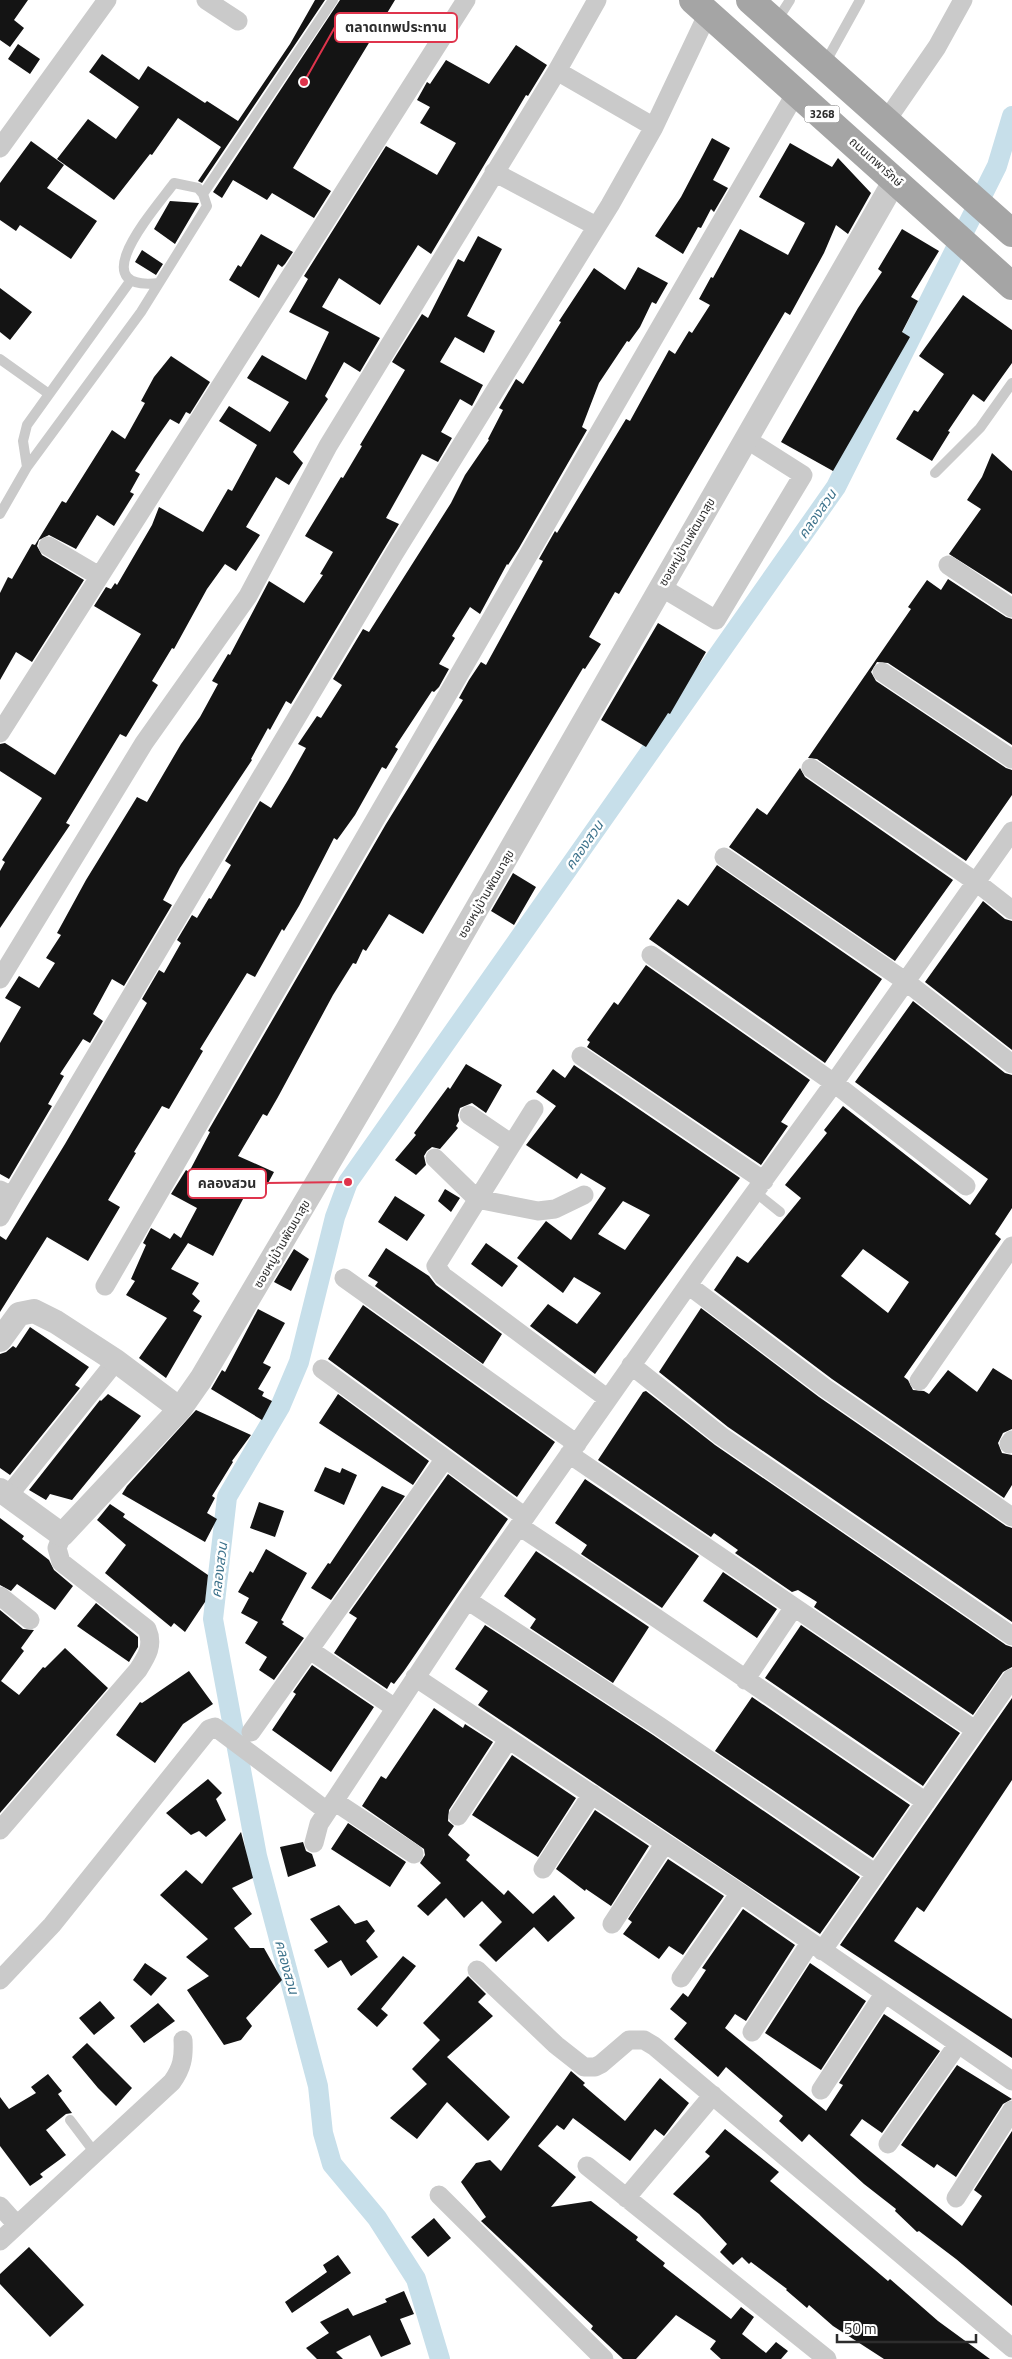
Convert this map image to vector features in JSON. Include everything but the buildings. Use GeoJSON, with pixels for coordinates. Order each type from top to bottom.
{"type":"FeatureCollection","features":[{"type":"Feature","properties":{"kind":"main road"},"geometry":{"type":"LineString","coordinates":[[750,0],[1012,233]]}},
{"type":"Feature","properties":{"kind":"main road","name":"ถนนเทพารักษ์"},"geometry":{"type":"LineString","coordinates":[[701,6],[1012,286]]}},
{"type":"Feature","properties":{"kind":"street"},"geometry":{"type":"LineString","coordinates":[[0,148],[107,0]]}},
{"type":"Feature","properties":{"kind":"street"},"geometry":{"type":"LineString","coordinates":[[206,0],[238,21]]}},
{"type":"Feature","properties":{"kind":"street"},"geometry":{"type":"LineString","coordinates":[[0,733],[466,0]]}},
{"type":"Feature","properties":{"kind":"street"},"geometry":{"type":"LineString","coordinates":[[0,979],[144,743],[248,596],[328,446],[557,71],[597,0]]}},
{"type":"Feature","properties":{"kind":"street"},"geometry":{"type":"LineString","coordinates":[[886,120],[937,47],[963,0]]}},
{"type":"Feature","properties":{"kind":"street"},"geometry":{"type":"LineString","coordinates":[[0,1217],[6,1193],[394,554],[610,206],[654,127],[701,6]]}},
{"type":"Feature","properties":{"kind":"street"},"geometry":{"type":"LineString","coordinates":[[557,71],[654,127]]}},
{"type":"Feature","properties":{"kind":"street"},"geometry":{"type":"LineString","coordinates":[[105,1286],[796,92]]}},
{"type":"Feature","properties":{"kind":"street"},"geometry":{"type":"LineString","coordinates":[[494,172],[596,226]]}},
{"type":"Feature","properties":{"kind":"street","name":"ซอยหมู่บ้านพัฒนาสุข"},"geometry":{"type":"LineString","coordinates":[[62,1535],[180,1409],[224,1343],[403,1039],[895,180]]}},
{"type":"Feature","properties":{"kind":"street"},"geometry":{"type":"LineString","coordinates":[[661,587],[716,620],[803,475],[746,439]]}},
{"type":"Feature","properties":{"kind":"street"},"geometry":{"type":"LineString","coordinates":[[48,546],[99,576]]}},
{"type":"Feature","properties":{"kind":"street"},"geometry":{"type":"LineString","coordinates":[[948,565],[1012,608]]}},
{"type":"Feature","properties":{"kind":"street"},"geometry":{"type":"LineString","coordinates":[[882,672],[1012,759]]}},
{"type":"Feature","properties":{"kind":"street"},"geometry":{"type":"LineString","coordinates":[[811,768],[976,882],[1012,910]]}},
{"type":"Feature","properties":{"kind":"street"},"geometry":{"type":"LineString","coordinates":[[314,1843],[316,1830],[330,1806],[467,1600],[631,1365],[1012,831]]}},
{"type":"Feature","properties":{"kind":"street"},"geometry":{"type":"LineString","coordinates":[[724,857],[905,981],[1012,1064]]}},
{"type":"Feature","properties":{"kind":"street"},"geometry":{"type":"LineString","coordinates":[[651,955],[834,1083],[966,1186]]}},
{"type":"Feature","properties":{"kind":"street"},"geometry":{"type":"LineString","coordinates":[[581,1056],[759,1187]]}},
{"type":"Feature","properties":{"kind":"street"},"geometry":{"type":"LineString","coordinates":[[534,1109],[437,1262],[437,1270],[608,1399]]}},
{"type":"Feature","properties":{"kind":"street"},"geometry":{"type":"LineString","coordinates":[[469,1115],[512,1144]]}},
{"type":"Feature","properties":{"kind":"street"},"geometry":{"type":"LineString","coordinates":[[435,1158],[477,1198],[538,1211],[555,1209],[584,1196]]}},
{"type":"Feature","properties":{"kind":"street"},"geometry":{"type":"LineString","coordinates":[[919,1381],[1012,1246]]}},
{"type":"Feature","properties":{"kind":"street"},"geometry":{"type":"LineString","coordinates":[[344,1278],[573,1449],[794,1607],[976,1730]]}},
{"type":"Feature","properties":{"kind":"street"},"geometry":{"type":"LineString","coordinates":[[688,1285],[825,1388],[1012,1517]]}},
{"type":"Feature","properties":{"kind":"street"},"geometry":{"type":"LineString","coordinates":[[0,1340],[19,1314],[34,1311],[56,1322],[116,1361],[180,1409]]}},
{"type":"Feature","properties":{"kind":"street"},"geometry":{"type":"LineString","coordinates":[[0,1830],[138,1670],[150,1647],[150,1637],[147,1629],[61,1562],[57,1548],[62,1535],[4,1493],[116,1361]]}},
{"type":"Feature","properties":{"kind":"street"},"geometry":{"type":"LineString","coordinates":[[631,1365],[721,1436],[1012,1636]]}},
{"type":"Feature","properties":{"kind":"street"},"geometry":{"type":"LineString","coordinates":[[322,1369],[444,1460],[522,1522],[745,1680],[926,1802]]}},
{"type":"Feature","properties":{"kind":"street"},"geometry":{"type":"LineString","coordinates":[[250,1732],[444,1460]]}},
{"type":"Feature","properties":{"kind":"street"},"geometry":{"type":"LineString","coordinates":[[0,1596],[30,1620]]}},
{"type":"Feature","properties":{"kind":"street"},"geometry":{"type":"LineString","coordinates":[[467,1600],[634,1709],[876,1874]]}},
{"type":"Feature","properties":{"kind":"street"},"geometry":{"type":"LineString","coordinates":[[745,1680],[794,1607]]}},
{"type":"Feature","properties":{"kind":"street"},"geometry":{"type":"LineString","coordinates":[[310,1650],[395,1708]]}},
{"type":"Feature","properties":{"kind":"street"},"geometry":{"type":"LineString","coordinates":[[415,1677],[740,1893],[1012,2081]]}},
{"type":"Feature","properties":{"kind":"street"},"geometry":{"type":"LineString","coordinates":[[752,2032],[816,1947],[876,1874],[1012,1678]]}},
{"type":"Feature","properties":{"kind":"street"},"geometry":{"type":"LineString","coordinates":[[0,1980],[52,1925],[203,1734],[215,1727],[263,1764],[330,1806],[414,1854]]}},
{"type":"Feature","properties":{"kind":"street"},"geometry":{"type":"LineString","coordinates":[[458,1816],[508,1740]]}},
{"type":"Feature","properties":{"kind":"street"},"geometry":{"type":"LineString","coordinates":[[543,1868],[592,1794]]}},
{"type":"Feature","properties":{"kind":"street"},"geometry":{"type":"LineString","coordinates":[[612,1924],[665,1843]]}},
{"type":"Feature","properties":{"kind":"street"},"geometry":{"type":"LineString","coordinates":[[681,1978],[740,1893]]}},
{"type":"Feature","properties":{"kind":"street"},"geometry":{"type":"LineString","coordinates":[[477,1970],[578,2064],[584,2067],[596,2067],[622,2044],[636,2038],[654,2046],[1012,2348]]}},
{"type":"Feature","properties":{"kind":"street"},"geometry":{"type":"LineString","coordinates":[[821,2090],[884,1994]]}},
{"type":"Feature","properties":{"kind":"street"},"geometry":{"type":"LineString","coordinates":[[0,2241],[172,2082],[180,2071],[184,2059],[183,2040]]}},
{"type":"Feature","properties":{"kind":"street"},"geometry":{"type":"LineString","coordinates":[[888,2144],[958,2044]]}},
{"type":"Feature","properties":{"kind":"street"},"geometry":{"type":"LineString","coordinates":[[626,2198],[713,2095]]}},
{"type":"Feature","properties":{"kind":"street"},"geometry":{"type":"LineString","coordinates":[[956,2198],[1012,2110]]}},
{"type":"Feature","properties":{"kind":"street"},"geometry":{"type":"LineString","coordinates":[[587,2166],[827,2359]]}},
{"type":"Feature","properties":{"kind":"street"},"geometry":{"type":"LineString","coordinates":[[439,2195],[604,2359]]}},
{"type":"Feature","properties":{"kind":"street"},"geometry":{"type":"LineString","coordinates":[[0,2206],[17,2225]]}},
{"type":"Feature","properties":{"kind":"lane"},"geometry":{"type":"LineString","coordinates":[[203,194],[333,0]]}},
{"type":"Feature","properties":{"kind":"lane"},"geometry":{"type":"LineString","coordinates":[[776,23],[790,0]]}},
{"type":"Feature","properties":{"kind":"lane"},"geometry":{"type":"LineString","coordinates":[[824,65],[860,0]]}},
{"type":"Feature","properties":{"kind":"lane"},"geometry":{"type":"LineString","coordinates":[[0,514],[28,467],[141,312],[207,206],[203,194],[198,188],[174,183],[130,244],[123,262],[125,274],[131,280],[142,285],[159,283]]}},
{"type":"Feature","properties":{"kind":"lane"},"geometry":{"type":"LineString","coordinates":[[28,467],[23,441],[27,424],[131,280]]}},
{"type":"Feature","properties":{"kind":"lane"},"geometry":{"type":"LineString","coordinates":[[0,359],[49,394]]}},
{"type":"Feature","properties":{"kind":"lane"},"geometry":{"type":"LineString","coordinates":[[935,473],[980,428],[1012,384]]}},
{"type":"Feature","properties":{"kind":"lane"},"geometry":{"type":"LineString","coordinates":[[759,1187],[780,1212]]}},
{"type":"Feature","properties":{"kind":"lane"},"geometry":{"type":"LineString","coordinates":[[70,2120],[95,2153]]}},
{"type":"Feature","properties":{"kind":"waterway","name":"คลองสวน"},"geometry":{"type":"LineString","coordinates":[[440,2359],[416,2279],[377,2218],[332,2164],[323,2133],[318,2086],[257,1856],[213,1619],[227,1497],[280,1407],[299,1362],[335,1217],[348,1182],[836,487],[997,166],[1012,116]]}},
{"type":"Feature","properties":{"kind":"place","name":"ตลาดเทพประทาน"},"geometry":{"type":"Point","coordinates":[304,82]}},
{"type":"Feature","properties":{"kind":"place","name":"คลองสวน"},"geometry":{"type":"Point","coordinates":[348,1182]}}]}
